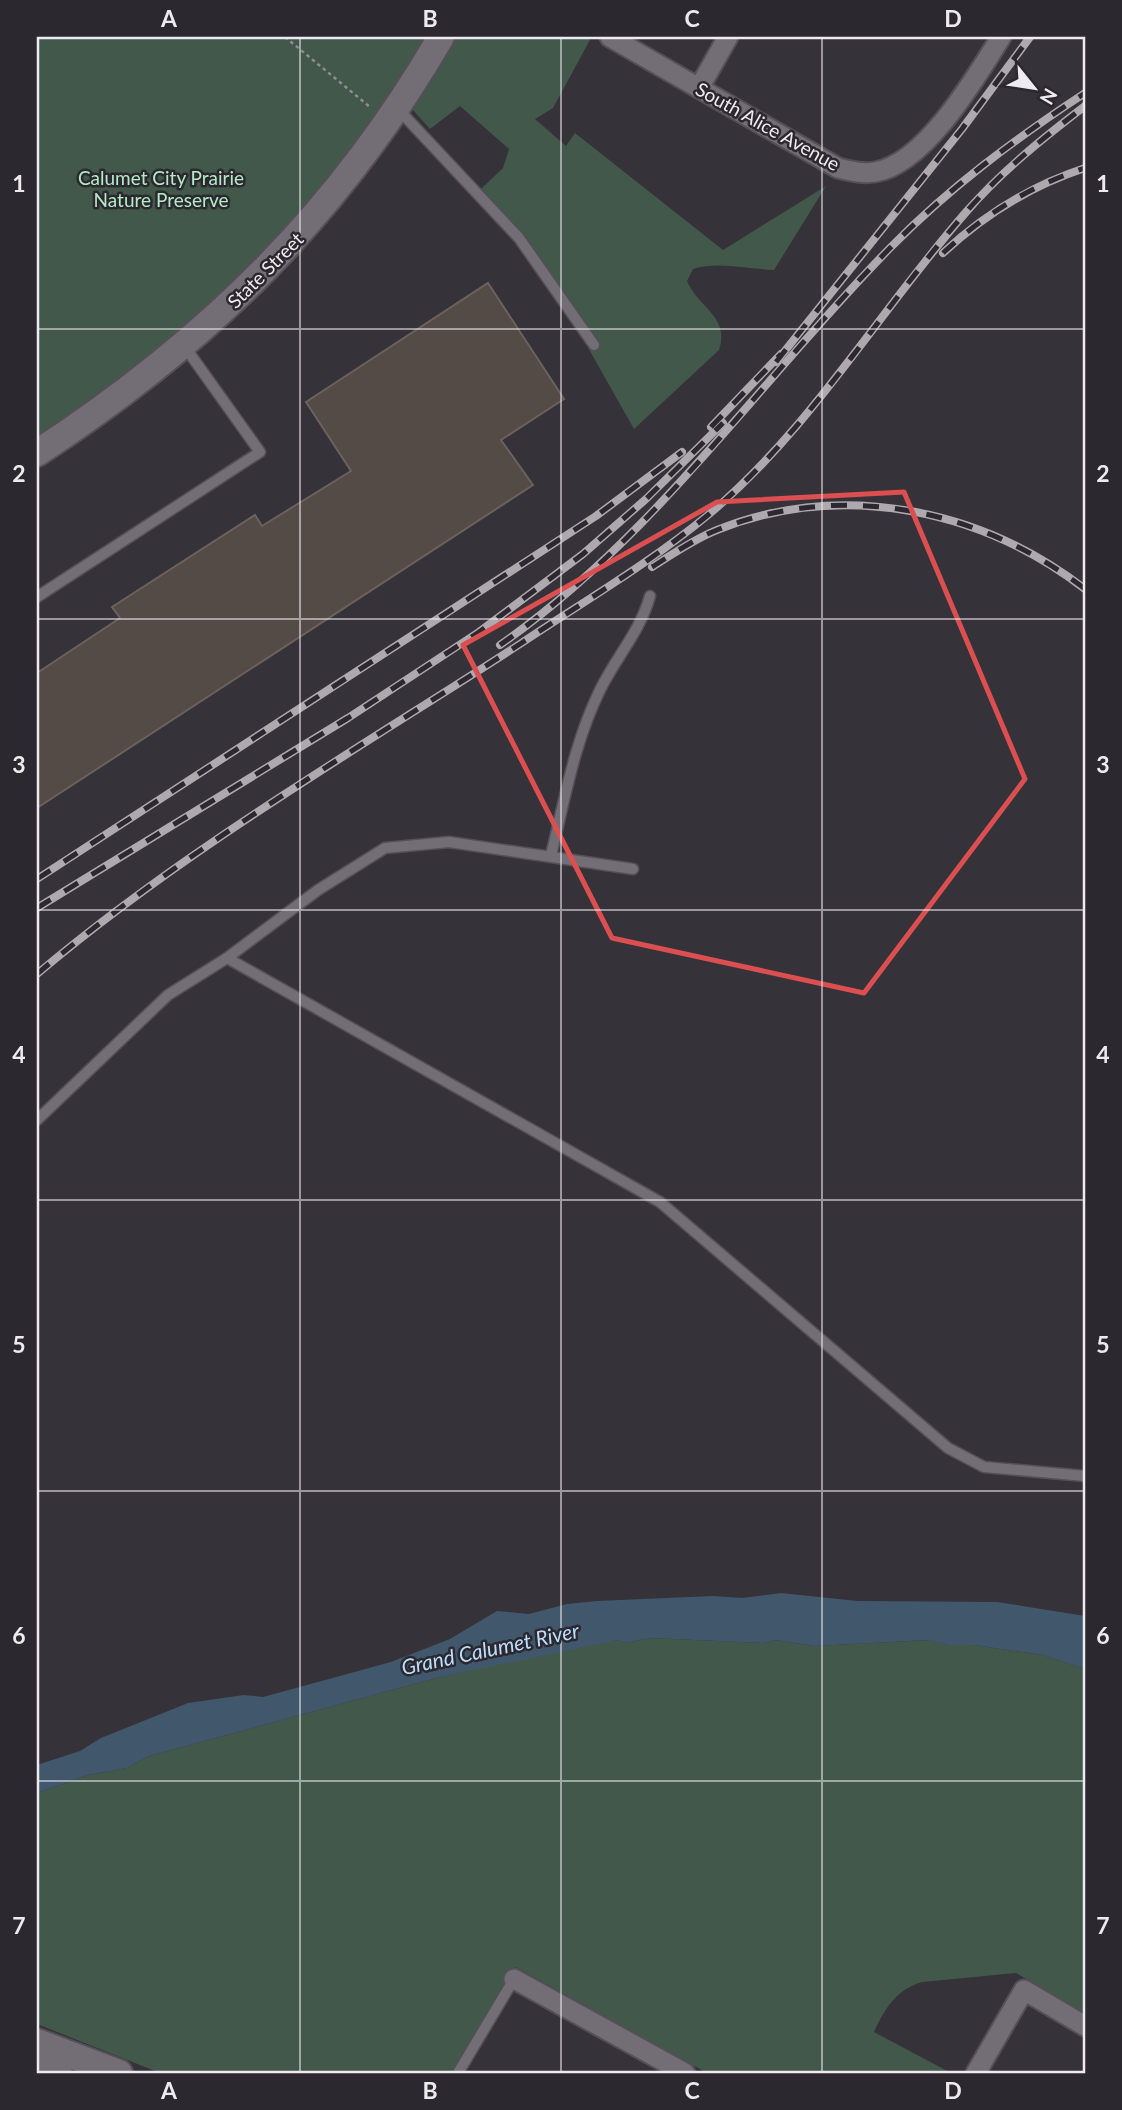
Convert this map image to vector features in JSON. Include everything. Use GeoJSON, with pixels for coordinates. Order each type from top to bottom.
{"type":"FeatureCollection","features":[{"type":"Feature","properties":{"kind":"street","name":"State Street"},"geometry":{"type":"LineString","coordinates":[[37,453],[103,410],[184,347],[281,256],[334,194],[393,116],[441,37]]}},
{"type":"Feature","properties":{"kind":"street","name":"South Alice Avenue"},"geometry":{"type":"LineString","coordinates":[[610,37],[838,168],[857,173],[877,172],[901,162],[926,141],[974,80],[1001,37]]}},
{"type":"Feature","properties":{"kind":"street"},"geometry":{"type":"LineString","coordinates":[[699,88],[728,37]]}},
{"type":"Feature","properties":{"kind":"street"},"geometry":{"type":"LineString","coordinates":[[514,1979],[685,2073]]}},
{"type":"Feature","properties":{"kind":"street"},"geometry":{"type":"LineString","coordinates":[[976,2073],[1024,1990],[1085,2026]]}},
{"type":"Feature","properties":{"kind":"street"},"geometry":{"type":"LineString","coordinates":[[37,2042],[119,2073]]}},
{"type":"Feature","properties":{"kind":"street"},"geometry":{"type":"LineString","coordinates":[[37,2065],[59,2073]]}},
{"type":"Feature","properties":{"kind":"lane"},"geometry":{"type":"LineString","coordinates":[[393,116],[519,238],[594,345]]}},
{"type":"Feature","properties":{"kind":"lane"},"geometry":{"type":"LineString","coordinates":[[37,597],[260,452],[184,347]]}},
{"type":"Feature","properties":{"kind":"lane"},"geometry":{"type":"LineString","coordinates":[[551,855],[573,756],[600,690],[643,620],[650,596]]}},
{"type":"Feature","properties":{"kind":"lane"},"geometry":{"type":"LineString","coordinates":[[37,1120],[168,995],[227,958],[318,890],[385,848],[449,842],[633,869]]}},
{"type":"Feature","properties":{"kind":"lane"},"geometry":{"type":"LineString","coordinates":[[227,958],[660,1202],[948,1447],[984,1467],[1085,1476]]}},
{"type":"Feature","properties":{"kind":"lane"},"geometry":{"type":"LineString","coordinates":[[458,2073],[514,1979]]}},
{"type":"Feature","properties":{"kind":"path"},"geometry":{"type":"LineString","coordinates":[[285,37],[393,116]]}},
{"type":"Feature","properties":{"kind":"highlighted area"},"geometry":{"type":"Polygon","coordinates":[[[904,492],[1025,779],[864,993],[612,938],[463,645],[717,502],[904,492]]]}},
{"type":"Feature","properties":{"kind":"green space","name":"Calumet City Prairie Nature Preserve"},"geometry":{"type":"Polygon","coordinates":[[[37,37],[431,37],[340,171],[197,324],[37,442],[37,37]]]}},
{"type":"Feature","properties":{"kind":"green space"},"geometry":{"type":"Polygon","coordinates":[[[456,37],[591,38],[553,108],[535,119],[566,146],[575,133],[723,250],[826,186],[774,270],[722,266],[693,269],[687,281],[717,321],[721,338],[719,350],[634,429],[534,252],[481,189],[503,168],[509,149],[460,106],[430,129],[413,110],[456,37]]]}},
{"type":"Feature","properties":{"kind":"green space"},"geometry":{"type":"Polygon","coordinates":[[[651,1638],[763,1643],[776,1640],[814,1646],[929,1640],[948,1645],[974,1645],[1043,1655],[1085,1669],[1085,2013],[1016,1973],[913,1985],[892,2001],[874,2032],[951,2073],[707,2073],[516,1967],[455,2073],[160,2073],[37,2024],[37,1793],[88,1775],[127,1768],[149,1756],[436,1678],[593,1643],[618,1640],[624,1643],[651,1638]]]}},
{"type":"Feature","properties":{"kind":"water","name":"Grand Calumet River"},"geometry":{"type":"Polygon","coordinates":[[[781,1593],[857,1601],[997,1602],[1085,1616],[1085,1669],[1043,1655],[974,1645],[948,1645],[928,1640],[814,1646],[776,1640],[763,1643],[651,1638],[624,1643],[618,1640],[436,1678],[149,1756],[127,1768],[88,1775],[37,1793],[37,1765],[80,1751],[101,1738],[188,1703],[244,1695],[263,1697],[391,1662],[450,1639],[497,1611],[529,1614],[567,1604],[597,1601],[713,1596],[742,1598],[781,1593]]]}},
{"type":"Feature","properties":{"kind":"building"},"geometry":{"type":"Polygon","coordinates":[[[488,283],[564,399],[501,440],[533,485],[37,808],[37,673],[120,618],[112,607],[255,515],[262,526],[351,471],[306,402],[488,283]]]}},
{"type":"Feature","properties":{"kind":"railway"},"geometry":{"type":"LineString","coordinates":[[776,362],[962,129],[1030,37]]}},
{"type":"Feature","properties":{"kind":"railway"},"geometry":{"type":"LineString","coordinates":[[500,645],[556,602],[608,556],[657,507],[843,298],[913,225],[984,165],[1085,93]]}},
{"type":"Feature","properties":{"kind":"railway"},"geometry":{"type":"LineString","coordinates":[[37,974],[152,884],[212,842],[616,582],[708,515],[780,445],[980,196],[1023,155],[1085,106]]}},
{"type":"Feature","properties":{"kind":"railway"},"geometry":{"type":"LineString","coordinates":[[943,253],[975,226],[1009,203],[1046,183],[1085,168]]}},
{"type":"Feature","properties":{"kind":"railway"},"geometry":{"type":"LineString","coordinates":[[711,427],[781,354]]}},
{"type":"Feature","properties":{"kind":"railway"},"geometry":{"type":"LineString","coordinates":[[37,908],[348,718],[479,632],[583,554],[646,499],[723,423]]}},
{"type":"Feature","properties":{"kind":"railway"},"geometry":{"type":"LineString","coordinates":[[37,879],[596,516],[682,452]]}},
{"type":"Feature","properties":{"kind":"railway"},"geometry":{"type":"LineString","coordinates":[[652,567],[708,534],[764,515],[813,507],[861,506],[909,511],[956,522],[1001,539],[1044,561],[1085,589]]}}]}
